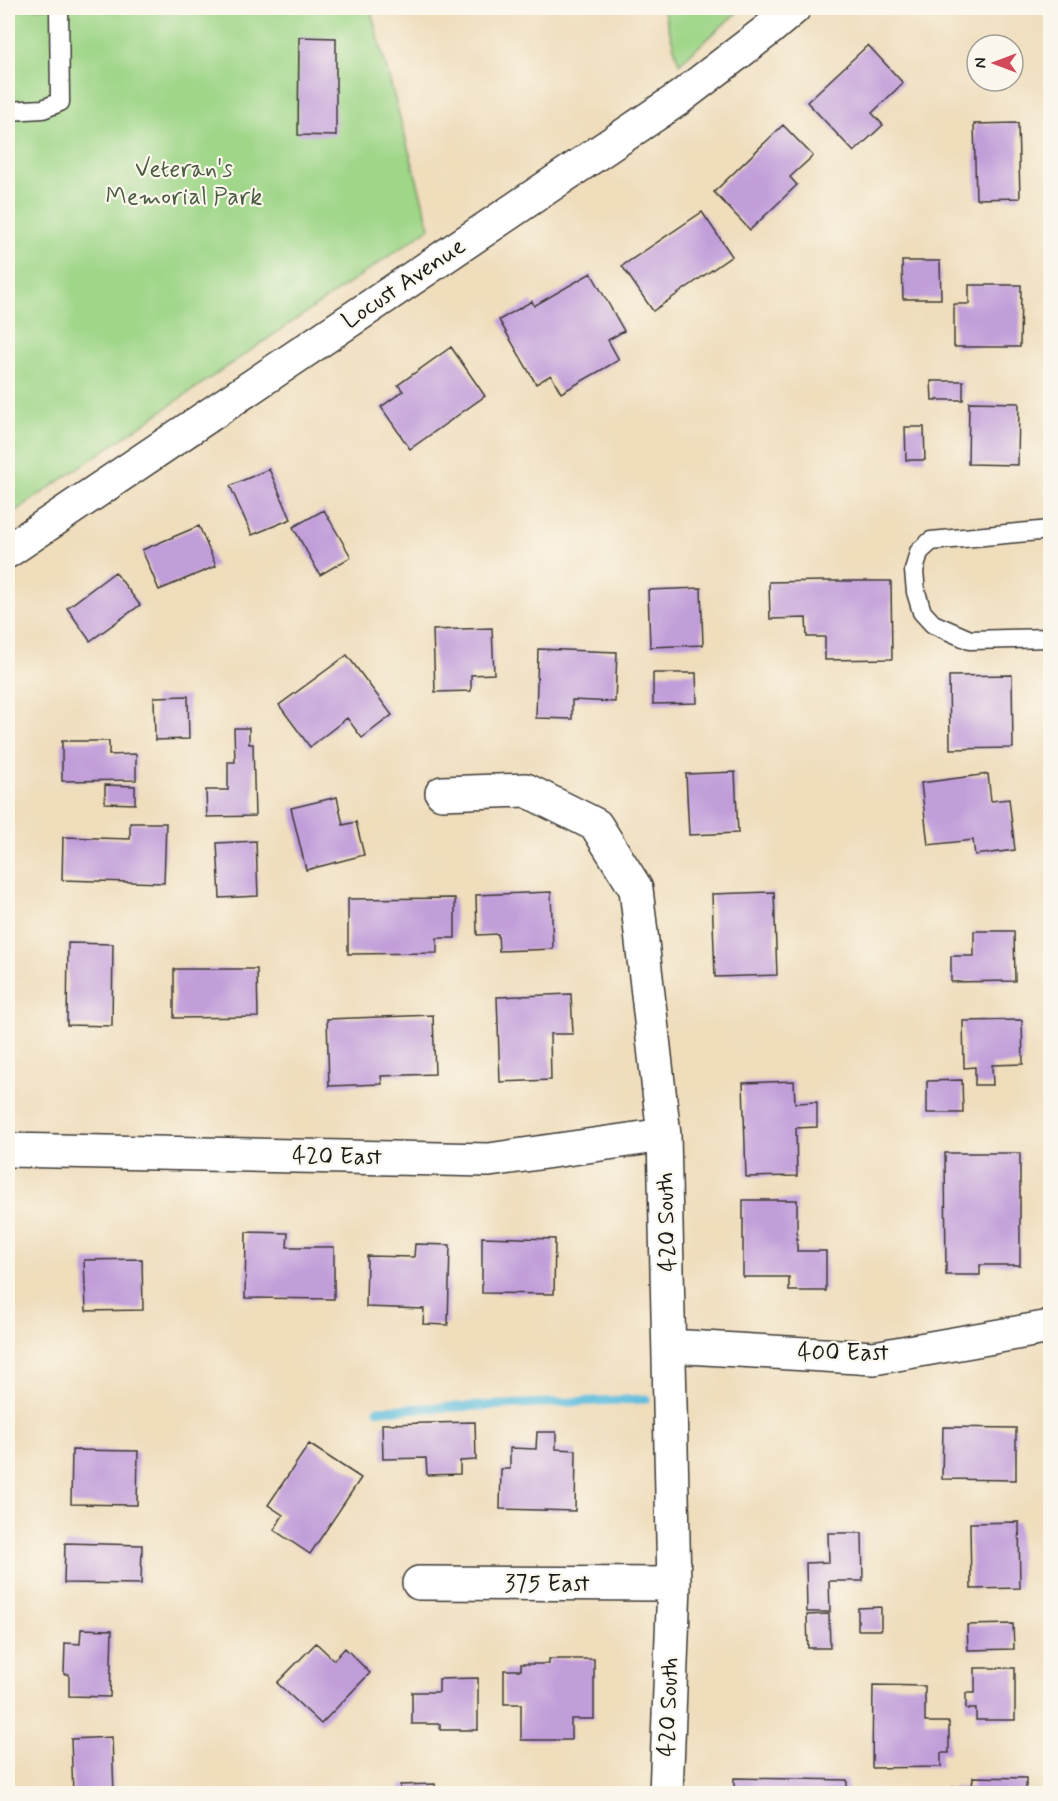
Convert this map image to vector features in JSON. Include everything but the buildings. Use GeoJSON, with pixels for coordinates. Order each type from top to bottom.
{"type":"FeatureCollection","features":[{"type":"Feature","properties":{"kind":"street","name":"Locust Avenue"},"geometry":{"type":"LineString","coordinates":[[8,551],[678,99],[794,8]]}},
{"type":"Feature","properties":{"kind":"street","name":"420 South"},"geometry":{"type":"LineString","coordinates":[[442,793],[526,790],[596,825],[636,890],[664,1135],[674,1584],[666,1794]]}},
{"type":"Feature","properties":{"kind":"street","name":"420 East"},"geometry":{"type":"LineString","coordinates":[[8,1150],[489,1160],[664,1135]]}},
{"type":"Feature","properties":{"kind":"street","name":"400 East"},"geometry":{"type":"LineString","coordinates":[[670,1346],[874,1358],[1050,1327]]}},
{"type":"Feature","properties":{"kind":"street","name":"375 East"},"geometry":{"type":"LineString","coordinates":[[419,1583],[674,1584]]}},
{"type":"Feature","properties":{"kind":"lane"},"geometry":{"type":"LineString","coordinates":[[8,111],[43,109],[60,102],[59,8]]}},
{"type":"Feature","properties":{"kind":"lane"},"geometry":{"type":"LineString","coordinates":[[1050,530],[931,541],[919,552],[914,571],[916,592],[922,612],[933,624],[970,640],[1050,638]]}},
{"type":"Feature","properties":{"kind":"green space","name":"Veteran's Memorial Park"},"geometry":{"type":"Polygon","coordinates":[[[8,8],[370,8],[430,228],[8,516],[8,8]]]}},
{"type":"Feature","properties":{"kind":"green space"},"geometry":{"type":"Polygon","coordinates":[[[663,8],[742,8],[679,64],[663,8]]]}},
{"type":"Feature","properties":{"kind":"waterway"},"geometry":{"type":"LineString","coordinates":[[378,1410],[646,1399]]}}]}
